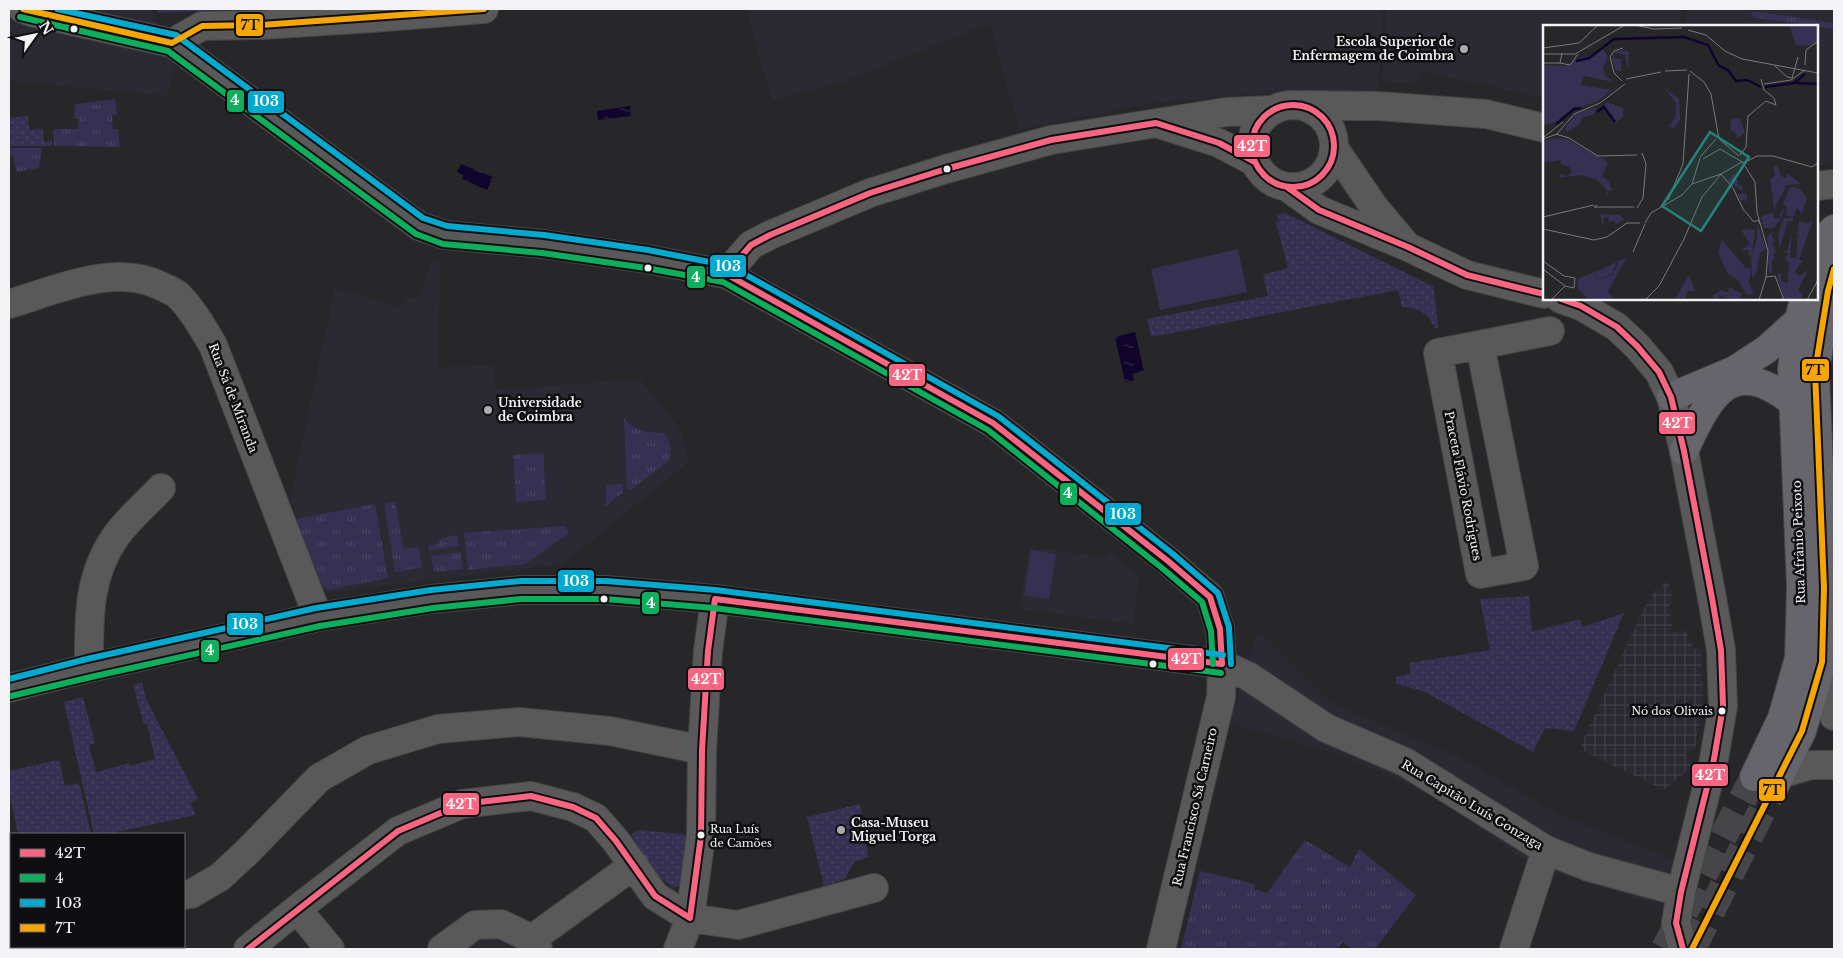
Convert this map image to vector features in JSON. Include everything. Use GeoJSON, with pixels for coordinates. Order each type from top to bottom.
{"type":"FeatureCollection","features":[{"type":"Feature","properties":{"kind":"main road"},"geometry":{"type":"LineString","coordinates":[[1818,258],[1826,230]]}},
{"type":"Feature","properties":{"kind":"main road","name":"Rua Afrânio Peixoto"},"geometry":{"type":"LineString","coordinates":[[1770,779],[1802,731],[1822,662],[1824,588],[1815,371],[1828,291],[1834,269]]}},
{"type":"Feature","properties":{"kind":"main road"},"geometry":{"type":"LineString","coordinates":[[1671,397],[1735,370],[1767,349],[1801,309]]}},
{"type":"Feature","properties":{"kind":"main road","name":"Rua Afrânio Peixoto"},"geometry":{"type":"LineString","coordinates":[[1770,779],[1782,718],[1799,658],[1801,588],[1792,370],[1801,309]]}},
{"type":"Feature","properties":{"kind":"main road"},"geometry":{"type":"LineString","coordinates":[[1684,451],[1702,413],[1715,395],[1732,382],[1756,381],[1777,390],[1794,403]]}},
{"type":"Feature","properties":{"kind":"street"},"geometry":{"type":"LineString","coordinates":[[23,9],[172,43],[202,26],[261,25],[484,9]]}},
{"type":"Feature","properties":{"kind":"street","name":"Rua Francisco Sá Carneiro"},"geometry":{"type":"LineString","coordinates":[[172,43],[420,226],[445,235],[552,246],[647,259],[726,274],[994,424],[1210,597],[1220,629],[1221,697],[1161,949]]}},
{"type":"Feature","properties":{"kind":"street"},"geometry":{"type":"LineString","coordinates":[[1298,104],[1309,107],[1320,114],[1328,123],[1334,141],[1374,207],[1408,247]]}},
{"type":"Feature","properties":{"kind":"street"},"geometry":{"type":"LineString","coordinates":[[1543,128],[1486,114],[1378,106],[1298,104],[1282,105],[1271,110],[1255,128],[1252,139],[1252,151],[1255,162],[1262,173],[1273,182],[1287,187],[1319,210],[1408,247],[1467,275],[1543,294]]}},
{"type":"Feature","properties":{"kind":"street"},"geometry":{"type":"LineString","coordinates":[[1287,187],[1301,187],[1314,182],[1324,173],[1332,161],[1334,141],[1378,106]]}},
{"type":"Feature","properties":{"kind":"street"},"geometry":{"type":"LineString","coordinates":[[726,274],[751,245],[770,235],[870,193],[946,170],[1051,140],[1226,112],[1271,110]]}},
{"type":"Feature","properties":{"kind":"street"},"geometry":{"type":"LineString","coordinates":[[1156,123],[1219,143],[1255,162]]}},
{"type":"Feature","properties":{"kind":"street"},"geometry":{"type":"LineString","coordinates":[[1818,186],[1834,184]]}},
{"type":"Feature","properties":{"kind":"street","name":"Rua Sá de Miranda"},"geometry":{"type":"LineString","coordinates":[[9,304],[99,278],[124,276],[153,282],[176,293],[193,311],[213,345],[318,618]]}},
{"type":"Feature","properties":{"kind":"street"},"geometry":{"type":"LineString","coordinates":[[1565,300],[1581,306],[1617,327],[1637,346],[1659,372],[1671,397],[1684,451],[1721,650],[1723,706],[1714,759],[1681,892],[1676,923],[1683,949]]}},
{"type":"Feature","properties":{"kind":"street","name":"Praceta Flávio Rodrigues"},"geometry":{"type":"LineString","coordinates":[[1480,344],[1524,566],[1480,574],[1438,353],[1480,344],[1550,331]]}},
{"type":"Feature","properties":{"kind":"street"},"geometry":{"type":"LineString","coordinates":[[89,668],[89,619],[95,575],[116,535],[161,488]]}},
{"type":"Feature","properties":{"kind":"street","name":"Rua Capitão Luís Gonzaga"},"geometry":{"type":"LineString","coordinates":[[9,688],[89,668],[318,618],[432,599],[521,590],[605,590],[715,599],[1222,664],[1248,676],[1326,728],[1406,762],[1546,850],[1589,867],[1681,892]]}},
{"type":"Feature","properties":{"kind":"street"},"geometry":{"type":"LineString","coordinates":[[678,949],[690,918],[701,836],[702,750],[708,651],[715,599]]}},
{"type":"Feature","properties":{"kind":"street"},"geometry":{"type":"LineString","coordinates":[[1822,662],[1834,716]]}},
{"type":"Feature","properties":{"kind":"street"},"geometry":{"type":"LineString","coordinates":[[185,895],[191,894],[220,877],[319,778],[368,750],[438,729],[519,722],[610,731],[702,750]]}},
{"type":"Feature","properties":{"kind":"street"},"geometry":{"type":"LineString","coordinates":[[1770,779],[1811,765],[1834,765]]}},
{"type":"Feature","properties":{"kind":"street"},"geometry":{"type":"LineString","coordinates":[[248,949],[296,909],[398,831],[462,804],[531,796],[573,807],[596,818],[616,841],[655,896],[690,918],[738,925],[874,888]]}},
{"type":"Feature","properties":{"kind":"street"},"geometry":{"type":"LineString","coordinates":[[1514,949],[1546,850]]}},
{"type":"Feature","properties":{"kind":"street"},"geometry":{"type":"LineString","coordinates":[[442,949],[475,924],[501,924],[535,944],[634,865]]}},
{"type":"Feature","properties":{"kind":"street"},"geometry":{"type":"LineString","coordinates":[[296,909],[330,949]]}},
{"type":"Feature","properties":{"kind":"shaded area"},"geometry":{"type":"Polygon","coordinates":[[[9,9],[151,9],[176,64],[168,96],[19,82],[9,77],[9,9]]]}},
{"type":"Feature","properties":{"kind":"shaded area"},"geometry":{"type":"Polygon","coordinates":[[[746,9],[1383,9],[1378,91],[1252,94],[1154,103],[1019,130],[990,24],[842,83],[772,101],[746,9]]]}},
{"type":"Feature","properties":{"kind":"shaded area","name":"Escola Superior de Enfermagem de Coimbra"},"geometry":{"type":"Polygon","coordinates":[[[1386,9],[1681,9],[1679,25],[1543,25],[1543,98],[1423,72],[1417,83],[1382,81],[1386,9]]]}},
{"type":"Feature","properties":{"kind":"shaded area"},"geometry":{"type":"Polygon","coordinates":[[[1687,9],[1834,9],[1834,164],[1818,165],[1818,25],[1685,25],[1687,9]]]}},
{"type":"Feature","properties":{"kind":"shaded area","name":"Universidade de Coimbra"},"geometry":{"type":"Polygon","coordinates":[[[433,259],[441,264],[437,367],[493,366],[496,390],[640,379],[682,431],[689,462],[563,564],[327,593],[290,499],[335,288],[402,307],[405,297],[417,299],[433,259]]]}},
{"type":"Feature","properties":{"kind":"shaded area"},"geometry":{"type":"Polygon","coordinates":[[[1030,547],[1104,557],[1109,551],[1139,576],[1133,624],[1019,609],[1030,547]]]}},
{"type":"Feature","properties":{"kind":"shaded area"},"geometry":{"type":"Polygon","coordinates":[[[1668,581],[1674,603],[1669,604],[1673,633],[1686,631],[1694,649],[1701,647],[1703,698],[1695,748],[1686,754],[1691,763],[1689,769],[1664,790],[1585,752],[1581,745],[1642,612],[1655,591],[1668,581]]]}},
{"type":"Feature","properties":{"kind":"shaded area"},"geometry":{"type":"Polygon","coordinates":[[[1258,630],[1330,702],[1457,756],[1561,815],[1676,860],[1659,905],[1531,865],[1435,796],[1340,755],[1229,723],[1258,630]]]}},
{"type":"Feature","properties":{"kind":"shaded area"},"geometry":{"type":"Polygon","coordinates":[[[478,930],[527,949],[454,949],[478,930]]]}},
{"type":"Feature","properties":{"kind":"green space"},"geometry":{"type":"Polygon","coordinates":[[[157,9],[258,9],[158,13],[157,9]]]}},
{"type":"Feature","properties":{"kind":"green space"},"geometry":{"type":"Polygon","coordinates":[[[1752,11],[1834,23],[1834,29],[1818,27],[1818,25],[1751,17],[1752,11]]]}},
{"type":"Feature","properties":{"kind":"green space"},"geometry":{"type":"Polygon","coordinates":[[[115,99],[117,114],[112,115],[113,129],[118,129],[120,147],[54,146],[53,129],[78,129],[79,119],[74,118],[75,104],[115,99]]]}},
{"type":"Feature","properties":{"kind":"green space"},"geometry":{"type":"Polygon","coordinates":[[[28,116],[29,130],[43,129],[44,142],[52,141],[52,146],[9,146],[9,118],[28,116]]]}},
{"type":"Feature","properties":{"kind":"green space"},"geometry":{"type":"Polygon","coordinates":[[[9,148],[42,148],[39,168],[16,172],[13,155],[9,156],[9,148]]]}},
{"type":"Feature","properties":{"kind":"green space"},"geometry":{"type":"Polygon","coordinates":[[[1285,213],[1434,287],[1438,328],[1435,329],[1430,319],[1422,312],[1413,308],[1402,307],[1398,290],[1151,337],[1147,319],[1268,296],[1263,275],[1288,268],[1276,222],[1279,221],[1277,215],[1285,213]]]}},
{"type":"Feature","properties":{"kind":"green space"},"geometry":{"type":"Polygon","coordinates":[[[1238,249],[1247,292],[1160,310],[1151,269],[1238,249]]]}},
{"type":"Feature","properties":{"kind":"green space"},"geometry":{"type":"Polygon","coordinates":[[[624,418],[637,429],[646,432],[663,433],[669,442],[670,449],[669,460],[631,490],[627,489],[624,418]]]}},
{"type":"Feature","properties":{"kind":"green space"},"geometry":{"type":"Polygon","coordinates":[[[543,453],[546,500],[516,502],[513,455],[543,453]]]}},
{"type":"Feature","properties":{"kind":"green space"},"geometry":{"type":"Polygon","coordinates":[[[623,484],[623,492],[606,506],[606,485],[623,484]]]}},
{"type":"Feature","properties":{"kind":"green space"},"geometry":{"type":"Polygon","coordinates":[[[395,502],[404,549],[419,547],[422,568],[395,572],[384,504],[395,502]]]}},
{"type":"Feature","properties":{"kind":"green space"},"geometry":{"type":"Polygon","coordinates":[[[375,504],[388,578],[327,590],[323,587],[296,519],[375,504]]]}},
{"type":"Feature","properties":{"kind":"green space"},"geometry":{"type":"Polygon","coordinates":[[[565,526],[569,533],[525,564],[468,570],[464,533],[565,526]]]}},
{"type":"Feature","properties":{"kind":"green space"},"geometry":{"type":"Polygon","coordinates":[[[457,535],[459,546],[429,551],[428,545],[438,544],[442,538],[457,535]]]}},
{"type":"Feature","properties":{"kind":"green space"},"geometry":{"type":"Polygon","coordinates":[[[1031,550],[1056,554],[1049,599],[1024,595],[1031,550]]]}},
{"type":"Feature","properties":{"kind":"green space"},"geometry":{"type":"Polygon","coordinates":[[[461,552],[463,569],[434,572],[431,556],[461,552]]]}},
{"type":"Feature","properties":{"kind":"green space"},"geometry":{"type":"Polygon","coordinates":[[[1529,596],[1532,632],[1580,619],[1582,627],[1624,613],[1574,731],[1545,728],[1533,752],[1423,691],[1396,684],[1396,677],[1411,674],[1409,663],[1490,650],[1480,599],[1529,596]]]}},
{"type":"Feature","properties":{"kind":"green space"},"geometry":{"type":"Polygon","coordinates":[[[142,682],[146,699],[198,799],[190,803],[196,815],[113,833],[94,833],[64,702],[83,697],[95,743],[89,745],[96,772],[129,763],[130,766],[155,759],[147,724],[144,725],[133,685],[142,682]]]}},
{"type":"Feature","properties":{"kind":"green space"},"geometry":{"type":"Polygon","coordinates":[[[59,760],[65,786],[79,783],[91,833],[18,833],[9,792],[9,771],[59,760]]]}},
{"type":"Feature","properties":{"kind":"green space"},"geometry":{"type":"Polygon","coordinates":[[[860,804],[868,857],[854,862],[845,879],[824,886],[807,817],[860,804]]]}},
{"type":"Feature","properties":{"kind":"green space"},"geometry":{"type":"Polygon","coordinates":[[[640,830],[689,835],[681,885],[674,888],[650,864],[631,834],[640,830]]]}},
{"type":"Feature","properties":{"kind":"green space"},"geometry":{"type":"Polygon","coordinates":[[[1305,840],[1350,867],[1359,849],[1416,895],[1375,949],[1352,949],[1343,942],[1337,949],[1181,949],[1200,871],[1255,884],[1254,889],[1267,893],[1305,840]]]}},
{"type":"Feature","properties":{"kind":"water"},"geometry":{"type":"Polygon","coordinates":[[[630,106],[631,116],[598,120],[597,111],[630,106]]]}},
{"type":"Feature","properties":{"kind":"water"},"geometry":{"type":"Polygon","coordinates":[[[461,164],[493,177],[487,190],[462,179],[463,175],[457,172],[461,164]]]}},
{"type":"Feature","properties":{"kind":"water"},"geometry":{"type":"Polygon","coordinates":[[[1135,332],[1144,371],[1132,374],[1134,380],[1125,382],[1115,337],[1135,332]]]}},
{"type":"Feature","properties":{"kind":"tunnel"},"geometry":{"type":"LineString","coordinates":[[1665,949],[1754,777]]}},
{"type":"Feature","properties":{"kind":"tunnel"},"geometry":{"type":"LineString","coordinates":[[1692,949],[1774,787]]}},
{"type":"Feature","properties":{"kind":"transit line","name":"7T"},"geometry":{"type":"LineString","coordinates":[[23,9],[172,43],[202,26],[261,25],[484,9]]}},
{"type":"Feature","properties":{"kind":"transit line","name":"103"},"geometry":{"type":"LineString","coordinates":[[57,9],[176,35],[423,218],[447,226],[544,235],[648,250],[730,266],[998,416],[1173,554],[1218,593],[1229,627],[1231,664]]}},
{"type":"Feature","properties":{"kind":"transit line","name":"4"},"geometry":{"type":"LineString","coordinates":[[20,17],[168,51],[416,234],[443,244],[542,253],[646,268],[723,282],[988,430],[1202,602],[1211,631],[1213,664]]}},
{"type":"Feature","properties":{"kind":"transit line","name":"42T"},"geometry":{"type":"LineString","coordinates":[[1285,105],[1301,105],[1316,112],[1327,123],[1334,138],[1334,146],[1331,162],[1322,175],[1301,187],[1285,187],[1270,180],[1259,169],[1252,154],[1252,138],[1259,123],[1270,112],[1285,105]]}},
{"type":"Feature","properties":{"kind":"transit line","name":"42T"},"geometry":{"type":"LineString","coordinates":[[248,949],[398,831],[462,804],[531,796],[573,807],[596,818],[616,841],[655,896],[690,918],[701,836],[702,750],[708,651],[715,599],[1222,664],[1220,629],[1210,597],[1168,561],[993,423],[726,274],[751,245],[770,235],[870,193],[946,169],[1051,140],[1156,123],[1219,143],[1255,162]]}},
{"type":"Feature","properties":{"kind":"transit line","name":"42T"},"geometry":{"type":"LineString","coordinates":[[1287,187],[1319,210],[1408,247],[1467,275],[1543,294]]}},
{"type":"Feature","properties":{"kind":"transit line","name":"7T"},"geometry":{"type":"LineString","coordinates":[[1692,949],[1802,731],[1822,662],[1824,588],[1815,371],[1828,291],[1834,269]]}},
{"type":"Feature","properties":{"kind":"transit line","name":"42T"},"geometry":{"type":"LineString","coordinates":[[1564,300],[1581,306],[1617,327],[1637,346],[1659,372],[1671,397],[1684,451],[1712,598],[1721,650],[1723,706],[1714,759],[1681,892],[1676,923],[1683,949]]}},
{"type":"Feature","properties":{"kind":"transit line","name":"103"},"geometry":{"type":"LineString","coordinates":[[9,679],[87,659],[316,608],[431,590],[521,581],[606,581],[716,590],[1223,655]]}},
{"type":"Feature","properties":{"kind":"transit line","name":"4"},"geometry":{"type":"LineString","coordinates":[[11,696],[320,626],[433,608],[521,599],[605,599],[714,608],[1221,673]]}},
{"type":"Feature","properties":{"kind":"place","name":"Escola Superior de Enfermagem de Coimbra"},"geometry":{"type":"Point","coordinates":[1464,49]}},
{"type":"Feature","properties":{"kind":"place","name":"Universidade de Coimbra"},"geometry":{"type":"Point","coordinates":[488,410]}},
{"type":"Feature","properties":{"kind":"place","name":"Nó dos Olivais"},"geometry":{"type":"Point","coordinates":[1722,711]}},
{"type":"Feature","properties":{"kind":"place","name":"Casa-Museu Miguel Torga"},"geometry":{"type":"Point","coordinates":[841,830]}},
{"type":"Feature","properties":{"kind":"place","name":"Rua Luís de Camões"},"geometry":{"type":"Point","coordinates":[701,835]}}]}
